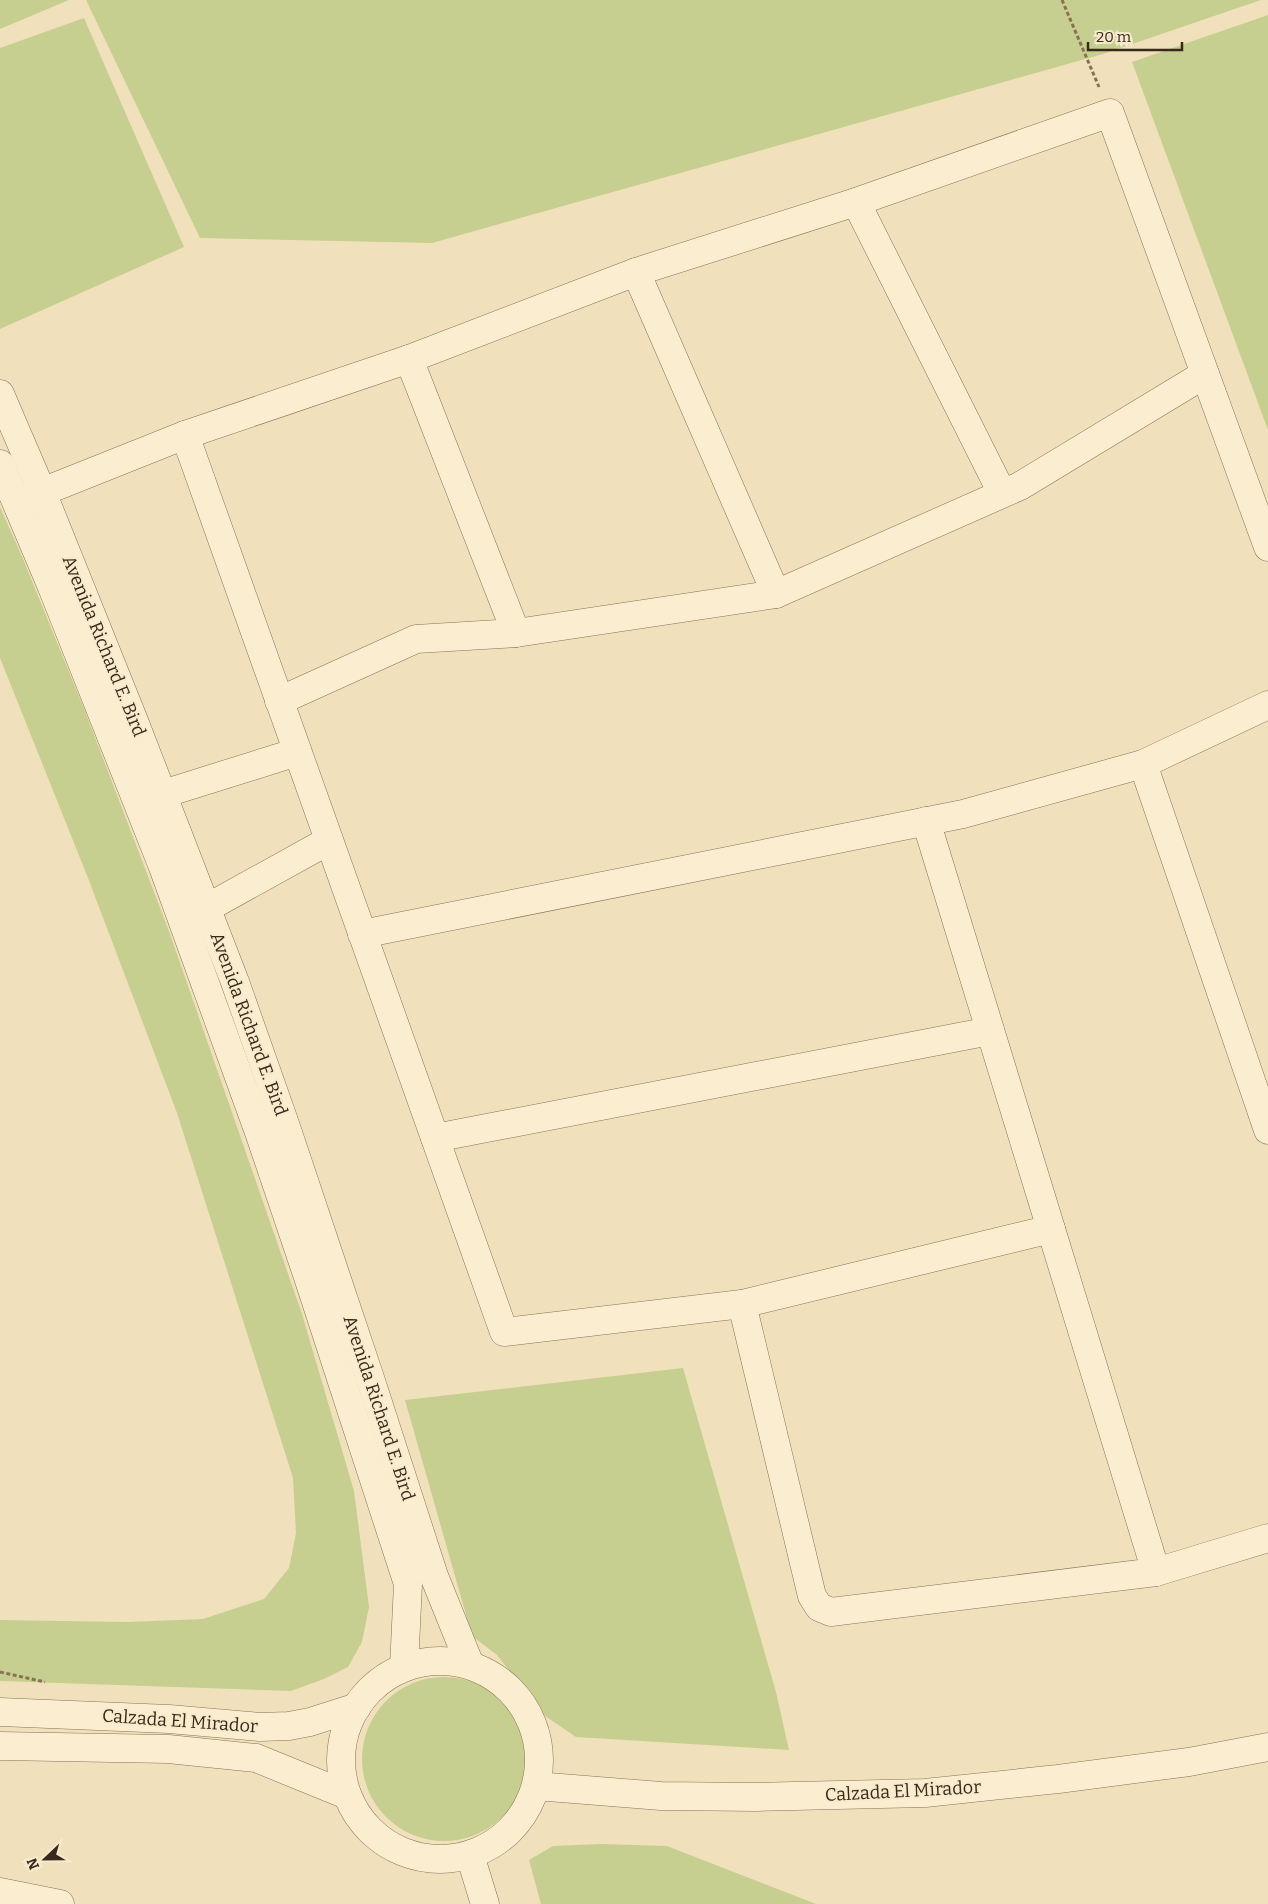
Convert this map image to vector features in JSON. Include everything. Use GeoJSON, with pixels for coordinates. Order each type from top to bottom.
{"type":"FeatureCollection","features":[{"type":"Feature","properties":{"kind":"street"},"geometry":{"type":"LineString","coordinates":[[17,502],[185,436],[409,359],[636,272],[856,202],[1110,113],[1268,547]]}},
{"type":"Feature","properties":{"kind":"street"},"geometry":{"type":"LineString","coordinates":[[856,202],[1002,493]]}},
{"type":"Feature","properties":{"kind":"street"},"geometry":{"type":"LineString","coordinates":[[636,272],[776,594]]}},
{"type":"Feature","properties":{"kind":"street"},"geometry":{"type":"LineString","coordinates":[[409,359],[516,633]]}},
{"type":"Feature","properties":{"kind":"street"},"geometry":{"type":"LineString","coordinates":[[279,701],[416,639],[516,633],[776,594],[1020,486],[1205,374]]}},
{"type":"Feature","properties":{"kind":"street","name":"Avenida Richard E. Bird"},"geometry":{"type":"LineString","coordinates":[[0,394],[42,492],[207,908],[285,1124],[372,1381],[434,1576],[470,1665]]}},
{"type":"Feature","properties":{"kind":"street"},"geometry":{"type":"LineString","coordinates":[[185,436],[504,1332],[742,1304],[1051,1229]]}},
{"type":"Feature","properties":{"kind":"street","name":"Avenida Richard E. Bird"},"geometry":{"type":"LineString","coordinates":[[0,464],[52,587],[163,867],[311,1286],[408,1584],[404,1667]]}},
{"type":"Feature","properties":{"kind":"street"},"geometry":{"type":"LineString","coordinates":[[362,934],[963,814],[1142,764],[1268,704]]}},
{"type":"Feature","properties":{"kind":"street"},"geometry":{"type":"LineString","coordinates":[[162,794],[297,752]]}},
{"type":"Feature","properties":{"kind":"street"},"geometry":{"type":"LineString","coordinates":[[1142,764],[1268,1130]]}},
{"type":"Feature","properties":{"kind":"street"},"geometry":{"type":"LineString","coordinates":[[926,821],[1156,1572]]}},
{"type":"Feature","properties":{"kind":"street"},"geometry":{"type":"LineString","coordinates":[[207,908],[328,841]]}},
{"type":"Feature","properties":{"kind":"street"},"geometry":{"type":"LineString","coordinates":[[435,1138],[990,1031]]}},
{"type":"Feature","properties":{"kind":"street"},"geometry":{"type":"LineString","coordinates":[[742,1304],[812,1596],[819,1607],[831,1612],[1156,1572],[1268,1538]]}},
{"type":"Feature","properties":{"kind":"street"},"geometry":{"type":"LineString","coordinates":[[445,1660],[470,1665],[493,1676],[512,1692],[527,1712],[536,1736],[539,1761],[536,1786],[524,1813],[505,1836],[489,1847],[470,1855],[448,1859],[425,1858],[403,1852],[384,1841],[367,1826],[347,1795],[342,1772],[344,1738],[350,1718],[363,1698],[380,1681],[404,1667],[422,1662],[445,1660]]}},
{"type":"Feature","properties":{"kind":"street","name":"Calzada El Mirador"},"geometry":{"type":"LineString","coordinates":[[0,1712],[169,1719],[260,1727],[296,1725],[357,1707]]}},
{"type":"Feature","properties":{"kind":"street","name":"Calzada El Mirador"},"geometry":{"type":"LineString","coordinates":[[0,1746],[168,1749],[256,1758],[347,1795]]}},
{"type":"Feature","properties":{"kind":"street","name":"Calzada El Mirador"},"geometry":{"type":"LineString","coordinates":[[536,1786],[680,1796],[756,1797],[925,1793],[1058,1779],[1189,1762],[1268,1747]]}},
{"type":"Feature","properties":{"kind":"street"},"geometry":{"type":"LineString","coordinates":[[470,1855],[485,1904]]}},
{"type":"Feature","properties":{"kind":"street"},"geometry":{"type":"LineString","coordinates":[[0,1892],[60,1904]]}},
{"type":"Feature","properties":{"kind":"path"},"geometry":{"type":"LineString","coordinates":[[1062,0],[1110,113]]}},
{"type":"Feature","properties":{"kind":"green space"},"geometry":{"type":"Polygon","coordinates":[[[0,0],[69,0],[0,29],[0,0]]]}},
{"type":"Feature","properties":{"kind":"green space"},"geometry":{"type":"Polygon","coordinates":[[[86,0],[1261,0],[1103,54],[432,243],[200,238],[86,0]]]}},
{"type":"Feature","properties":{"kind":"green space"},"geometry":{"type":"Polygon","coordinates":[[[1268,15],[1268,430],[1132,62],[1268,15]]]}},
{"type":"Feature","properties":{"kind":"green space"},"geometry":{"type":"Polygon","coordinates":[[[84,18],[184,247],[0,329],[0,48],[84,18]]]}},
{"type":"Feature","properties":{"kind":"green space"},"geometry":{"type":"Polygon","coordinates":[[[0,507],[85,711],[170,934],[302,1314],[354,1491],[369,1607],[362,1642],[348,1667],[324,1679],[291,1691],[0,1681],[0,1620],[127,1622],[203,1619],[264,1599],[289,1568],[296,1533],[293,1478],[177,1113],[88,878],[0,658],[0,507]]]}},
{"type":"Feature","properties":{"kind":"green space"},"geometry":{"type":"Polygon","coordinates":[[[683,1368],[776,1692],[789,1750],[576,1737],[545,1716],[497,1655],[472,1636],[405,1400],[683,1368]]]}},
{"type":"Feature","properties":{"kind":"green space"},"geometry":{"type":"Polygon","coordinates":[[[444,1677],[475,1683],[502,1701],[520,1728],[526,1759],[520,1790],[502,1817],[475,1835],[444,1841],[413,1835],[386,1817],[368,1790],[362,1759],[368,1728],[386,1701],[413,1683],[444,1677]]]}},
{"type":"Feature","properties":{"kind":"green space"},"geometry":{"type":"Polygon","coordinates":[[[600,1844],[667,1846],[816,1904],[541,1904],[529,1860],[553,1846],[600,1844]]]}}]}
